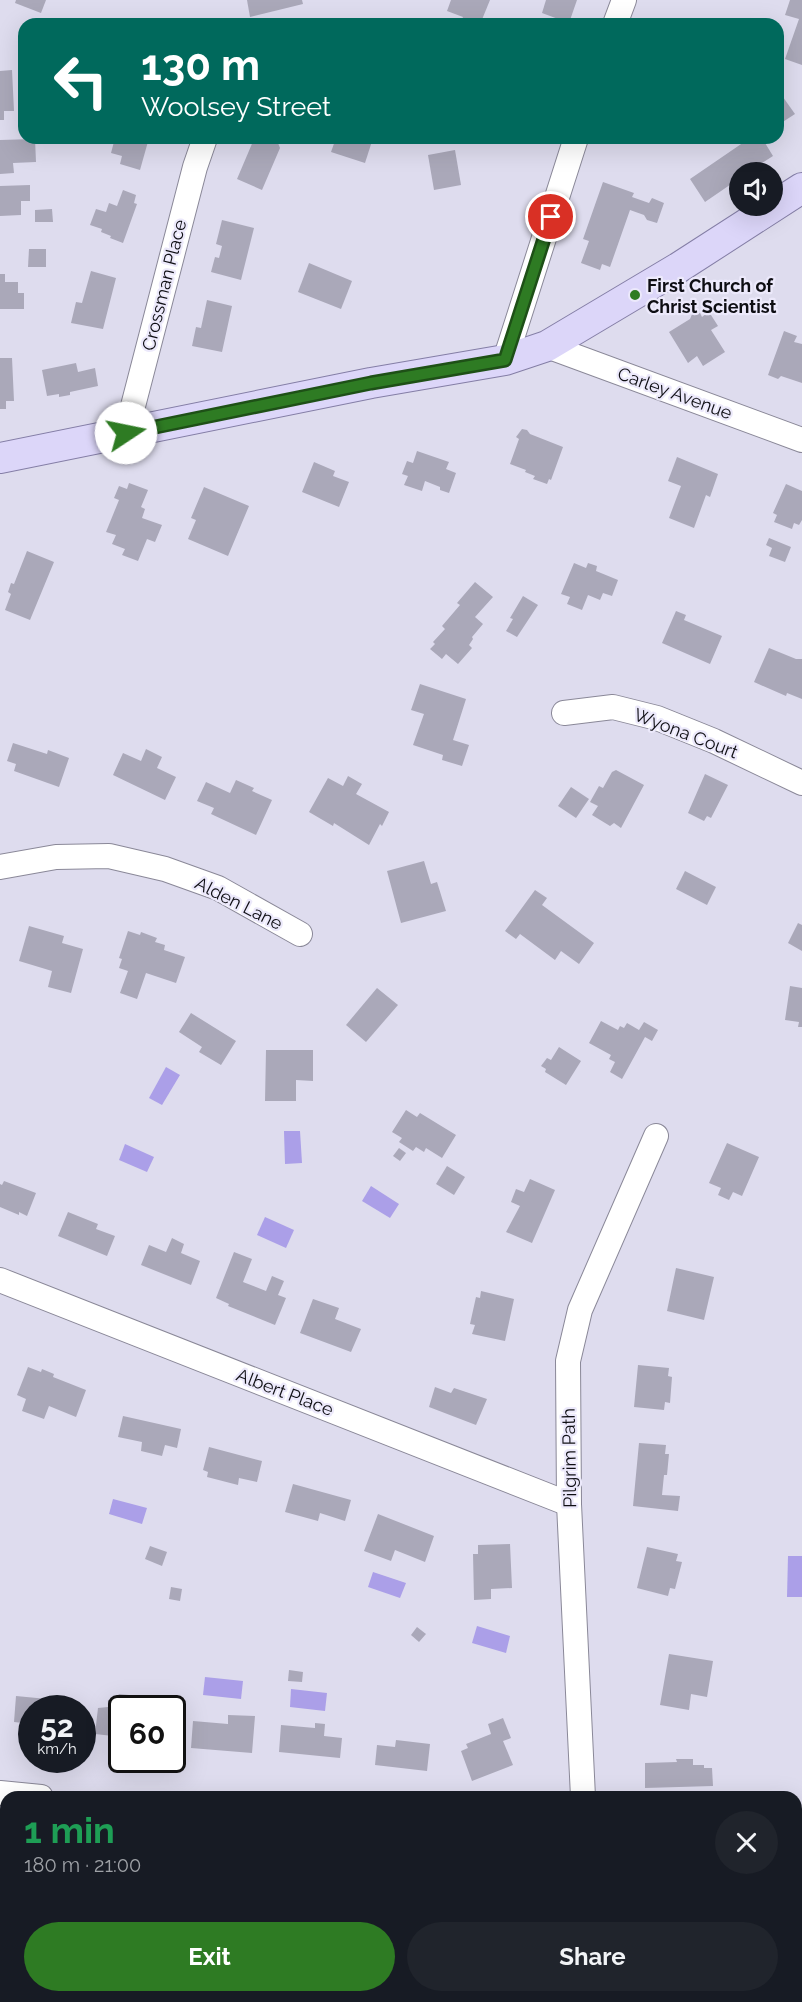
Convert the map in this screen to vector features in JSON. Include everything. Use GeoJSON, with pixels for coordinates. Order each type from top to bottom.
{"type":"FeatureCollection","features":[{"type":"Feature","properties":{"kind":"main road"},"geometry":{"type":"LineString","coordinates":[[0,458],[371,383],[505,360],[547,346],[678,268],[802,188]]}},
{"type":"Feature","properties":{"kind":"street"},"geometry":{"type":"LineString","coordinates":[[617,18],[624,0]]}},
{"type":"Feature","properties":{"kind":"street","name":"Crossman Place"},"geometry":{"type":"LineString","coordinates":[[126,433],[203,144]]}},
{"type":"Feature","properties":{"kind":"street"},"geometry":{"type":"LineString","coordinates":[[505,360],[574,144]]}},
{"type":"Feature","properties":{"kind":"street","name":"Carley Avenue"},"geometry":{"type":"LineString","coordinates":[[547,346],[802,440]]}},
{"type":"Feature","properties":{"kind":"street","name":"Wyona Court"},"geometry":{"type":"LineString","coordinates":[[564,713],[613,707],[657,718],[714,741],[802,783]]}},
{"type":"Feature","properties":{"kind":"street","name":"Alden Lane"},"geometry":{"type":"LineString","coordinates":[[0,867],[56,857],[109,856],[165,869],[218,888],[300,934]]}},
{"type":"Feature","properties":{"kind":"street","name":"Pilgrim Path"},"geometry":{"type":"LineString","coordinates":[[583,1791],[569,1504],[568,1362],[580,1310],[656,1136]]}},
{"type":"Feature","properties":{"kind":"street","name":"Albert Place"},"geometry":{"type":"LineString","coordinates":[[0,1280],[569,1504]]}},
{"type":"Feature","properties":{"kind":"shaded area"},"geometry":{"type":"Polygon","coordinates":[[[166,1067],[180,1075],[162,1105],[149,1098],[166,1067]]]}},
{"type":"Feature","properties":{"kind":"shaded area"},"geometry":{"type":"Polygon","coordinates":[[[284,1131],[300,1131],[302,1163],[285,1164],[284,1131]]]}},
{"type":"Feature","properties":{"kind":"shaded area"},"geometry":{"type":"Polygon","coordinates":[[[125,1144],[154,1157],[147,1172],[119,1160],[125,1144]]]}},
{"type":"Feature","properties":{"kind":"shaded area"},"geometry":{"type":"Polygon","coordinates":[[[371,1186],[399,1204],[390,1218],[362,1201],[371,1186]]]}},
{"type":"Feature","properties":{"kind":"shaded area"},"geometry":{"type":"Polygon","coordinates":[[[265,1217],[294,1230],[286,1248],[257,1235],[265,1217]]]}},
{"type":"Feature","properties":{"kind":"shaded area"},"geometry":{"type":"Polygon","coordinates":[[[113,1499],[147,1508],[142,1524],[109,1514],[113,1499]]]}},
{"type":"Feature","properties":{"kind":"shaded area"},"geometry":{"type":"Polygon","coordinates":[[[788,1556],[802,1556],[802,1597],[787,1597],[788,1556]]]}},
{"type":"Feature","properties":{"kind":"shaded area"},"geometry":{"type":"Polygon","coordinates":[[[373,1572],[406,1583],[400,1598],[368,1587],[373,1572]]]}},
{"type":"Feature","properties":{"kind":"shaded area"},"geometry":{"type":"Polygon","coordinates":[[[477,1626],[510,1636],[506,1653],[472,1643],[477,1626]]]}},
{"type":"Feature","properties":{"kind":"shaded area"},"geometry":{"type":"Polygon","coordinates":[[[205,1677],[243,1681],[241,1699],[203,1695],[205,1677]]]}},
{"type":"Feature","properties":{"kind":"shaded area"},"geometry":{"type":"Polygon","coordinates":[[[291,1689],[327,1693],[325,1711],[290,1707],[291,1689]]]}},
{"type":"Feature","properties":{"kind":"building"},"geometry":{"type":"Polygon","coordinates":[[[16,0],[46,0],[41,13],[15,3],[16,0]]]}},
{"type":"Feature","properties":{"kind":"building"},"geometry":{"type":"Polygon","coordinates":[[[247,0],[302,0],[303,4],[250,17],[247,0]]]}},
{"type":"Feature","properties":{"kind":"building"},"geometry":{"type":"Polygon","coordinates":[[[451,0],[490,0],[483,18],[462,18],[447,11],[451,0]]]}},
{"type":"Feature","properties":{"kind":"building"},"geometry":{"type":"Polygon","coordinates":[[[546,0],[577,0],[571,18],[556,18],[542,13],[546,0]]]}},
{"type":"Feature","properties":{"kind":"building"},"geometry":{"type":"Polygon","coordinates":[[[790,0],[802,0],[802,65],[785,59],[799,19],[785,15],[790,0]]]}},
{"type":"Feature","properties":{"kind":"building"},"geometry":{"type":"Polygon","coordinates":[[[12,70],[14,111],[4,111],[4,120],[0,120],[0,71],[12,70]]]}},
{"type":"Feature","properties":{"kind":"building"},"geometry":{"type":"Polygon","coordinates":[[[784,98],[795,114],[784,121],[784,98]]]}},
{"type":"Feature","properties":{"kind":"building"},"geometry":{"type":"Polygon","coordinates":[[[18,139],[18,144],[35,144],[36,162],[13,163],[14,173],[0,174],[0,140],[18,139]]]}},
{"type":"Feature","properties":{"kind":"building"},"geometry":{"type":"Polygon","coordinates":[[[113,144],[147,144],[140,170],[120,164],[122,156],[111,153],[113,144]]]}},
{"type":"Feature","properties":{"kind":"building"},"geometry":{"type":"Polygon","coordinates":[[[252,144],[278,144],[280,148],[262,190],[237,179],[252,144]]]}},
{"type":"Feature","properties":{"kind":"building"},"geometry":{"type":"Polygon","coordinates":[[[334,144],[371,144],[365,163],[331,152],[334,144]]]}},
{"type":"Feature","properties":{"kind":"building"},"geometry":{"type":"Polygon","coordinates":[[[741,144],[766,144],[773,156],[764,162],[729,162],[729,186],[705,202],[690,179],[741,144]]]}},
{"type":"Feature","properties":{"kind":"building"},"geometry":{"type":"Polygon","coordinates":[[[455,150],[461,185],[434,190],[428,155],[455,150]]]}},
{"type":"Feature","properties":{"kind":"building"},"geometry":{"type":"Polygon","coordinates":[[[603,182],[634,193],[632,197],[649,203],[652,198],[664,203],[657,223],[630,210],[610,267],[602,264],[600,270],[581,263],[589,241],[583,239],[603,182]]]}},
{"type":"Feature","properties":{"kind":"building"},"geometry":{"type":"Polygon","coordinates":[[[30,185],[30,201],[21,201],[21,215],[0,216],[0,186],[30,185]]]}},
{"type":"Feature","properties":{"kind":"building"},"geometry":{"type":"Polygon","coordinates":[[[123,190],[136,195],[134,203],[137,204],[123,243],[101,232],[102,229],[90,225],[96,209],[106,212],[109,203],[117,206],[123,190]]]}},
{"type":"Feature","properties":{"kind":"building"},"geometry":{"type":"Polygon","coordinates":[[[52,209],[53,222],[35,222],[35,210],[52,209]]]}},
{"type":"Feature","properties":{"kind":"building"},"geometry":{"type":"Polygon","coordinates":[[[222,220],[254,228],[241,280],[211,272],[215,257],[219,258],[222,246],[216,244],[222,220]]]}},
{"type":"Feature","properties":{"kind":"building"},"geometry":{"type":"Polygon","coordinates":[[[29,249],[46,249],[46,267],[28,267],[29,249]]]}},
{"type":"Feature","properties":{"kind":"building"},"geometry":{"type":"Polygon","coordinates":[[[309,263],[352,281],[341,309],[298,292],[309,263]]]}},
{"type":"Feature","properties":{"kind":"building"},"geometry":{"type":"Polygon","coordinates":[[[91,271],[116,278],[103,329],[71,323],[76,302],[82,303],[91,271]]]}},
{"type":"Feature","properties":{"kind":"building"},"geometry":{"type":"Polygon","coordinates":[[[0,274],[5,274],[5,282],[18,282],[18,293],[24,293],[24,309],[0,309],[0,274]]]}},
{"type":"Feature","properties":{"kind":"building"},"geometry":{"type":"Polygon","coordinates":[[[207,300],[232,306],[222,352],[192,346],[196,327],[201,328],[207,300]]]}},
{"type":"Feature","properties":{"kind":"building"},"geometry":{"type":"Polygon","coordinates":[[[693,312],[700,313],[702,317],[707,313],[711,315],[718,326],[711,330],[725,352],[703,366],[697,356],[688,363],[669,332],[690,319],[693,312]]]}},
{"type":"Feature","properties":{"kind":"building"},"geometry":{"type":"Polygon","coordinates":[[[784,331],[797,336],[794,342],[802,344],[802,383],[781,376],[778,379],[768,375],[784,331]]]}},
{"type":"Feature","properties":{"kind":"building"},"geometry":{"type":"Polygon","coordinates":[[[0,358],[12,358],[14,401],[6,401],[6,409],[0,409],[0,358]]]}},
{"type":"Feature","properties":{"kind":"building"},"geometry":{"type":"Polygon","coordinates":[[[76,363],[78,372],[95,368],[98,386],[70,392],[70,395],[47,396],[42,370],[76,363]]]}},
{"type":"Feature","properties":{"kind":"building"},"geometry":{"type":"Polygon","coordinates":[[[522,429],[563,447],[551,480],[549,479],[547,484],[533,479],[535,476],[525,472],[526,470],[510,464],[519,439],[516,437],[522,429]]]}},
{"type":"Feature","properties":{"kind":"building"},"geometry":{"type":"Polygon","coordinates":[[[417,451],[449,462],[446,469],[456,473],[449,493],[425,481],[422,491],[404,485],[408,476],[402,474],[407,461],[413,463],[417,451]]]}},
{"type":"Feature","properties":{"kind":"building"},"geometry":{"type":"Polygon","coordinates":[[[677,457],[718,474],[710,497],[706,495],[694,528],[669,518],[681,486],[668,481],[677,457]]]}},
{"type":"Feature","properties":{"kind":"building"},"geometry":{"type":"Polygon","coordinates":[[[314,462],[335,471],[333,476],[349,482],[339,507],[302,492],[314,462]]]}},
{"type":"Feature","properties":{"kind":"building"},"geometry":{"type":"Polygon","coordinates":[[[129,483],[148,490],[141,507],[145,509],[142,518],[162,525],[155,542],[147,539],[138,561],[122,555],[125,549],[112,544],[116,535],[106,532],[119,500],[114,498],[119,486],[127,489],[129,483]]]}},
{"type":"Feature","properties":{"kind":"building"},"geometry":{"type":"Polygon","coordinates":[[[786,484],[802,491],[802,520],[799,525],[794,523],[792,529],[774,522],[777,515],[773,513],[786,484]]]}},
{"type":"Feature","properties":{"kind":"building"},"geometry":{"type":"Polygon","coordinates":[[[204,487],[249,506],[228,556],[188,539],[196,520],[191,518],[204,487]]]}},
{"type":"Feature","properties":{"kind":"building"},"geometry":{"type":"Polygon","coordinates":[[[769,538],[791,547],[785,562],[769,556],[772,548],[766,545],[769,538]]]}},
{"type":"Feature","properties":{"kind":"building"},"geometry":{"type":"Polygon","coordinates":[[[27,551],[54,562],[30,620],[5,610],[11,594],[8,592],[11,583],[14,584],[27,551]]]}},
{"type":"Feature","properties":{"kind":"building"},"geometry":{"type":"Polygon","coordinates":[[[574,563],[586,568],[588,563],[597,566],[596,571],[618,580],[612,596],[603,593],[600,600],[588,595],[582,610],[567,604],[570,597],[561,594],[574,563]]]}},
{"type":"Feature","properties":{"kind":"building"},"geometry":{"type":"Polygon","coordinates":[[[475,582],[493,597],[475,617],[483,624],[472,637],[469,645],[472,648],[458,664],[446,654],[442,659],[430,649],[435,644],[433,642],[445,629],[442,626],[460,605],[457,603],[475,582]]]}},
{"type":"Feature","properties":{"kind":"building"},"geometry":{"type":"Polygon","coordinates":[[[523,596],[538,605],[517,637],[506,631],[513,619],[510,618],[523,596]]]}},
{"type":"Feature","properties":{"kind":"building"},"geometry":{"type":"Polygon","coordinates":[[[676,611],[686,615],[684,620],[722,636],[710,664],[662,643],[676,611]]]}},
{"type":"Feature","properties":{"kind":"building"},"geometry":{"type":"Polygon","coordinates":[[[769,648],[796,659],[802,659],[802,699],[787,693],[786,696],[754,682],[769,648]]]}},
{"type":"Feature","properties":{"kind":"building"},"geometry":{"type":"Polygon","coordinates":[[[420,684],[466,699],[453,740],[469,745],[462,766],[442,760],[443,755],[413,745],[424,714],[411,710],[420,684]]]}},
{"type":"Feature","properties":{"kind":"building"},"geometry":{"type":"Polygon","coordinates":[[[13,743],[47,754],[48,750],[69,758],[59,787],[14,771],[16,764],[7,761],[13,743]]]}},
{"type":"Feature","properties":{"kind":"building"},"geometry":{"type":"Polygon","coordinates":[[[146,749],[162,757],[157,768],[176,777],[165,800],[113,775],[123,753],[141,761],[146,749]]]}},
{"type":"Feature","properties":{"kind":"building"},"geometry":{"type":"Polygon","coordinates":[[[616,770],[644,785],[621,828],[614,823],[610,826],[592,815],[598,806],[590,802],[599,786],[603,788],[612,772],[616,770]]]}},
{"type":"Feature","properties":{"kind":"building"},"geometry":{"type":"Polygon","coordinates":[[[705,774],[728,785],[711,818],[707,816],[704,821],[688,813],[705,774]]]}},
{"type":"Feature","properties":{"kind":"building"},"geometry":{"type":"Polygon","coordinates":[[[348,776],[362,784],[356,794],[389,812],[369,845],[334,823],[333,826],[309,812],[328,778],[343,786],[348,776]]]}},
{"type":"Feature","properties":{"kind":"building"},"geometry":{"type":"Polygon","coordinates":[[[236,780],[254,788],[252,791],[272,800],[256,835],[211,814],[214,808],[197,801],[206,782],[230,793],[236,780]]]}},
{"type":"Feature","properties":{"kind":"building"},"geometry":{"type":"Polygon","coordinates":[[[571,787],[589,799],[576,818],[558,806],[571,787]]]}},
{"type":"Feature","properties":{"kind":"building"},"geometry":{"type":"Polygon","coordinates":[[[424,861],[431,884],[437,882],[446,911],[401,923],[387,871],[424,861]]]}},
{"type":"Feature","properties":{"kind":"building"},"geometry":{"type":"Polygon","coordinates":[[[685,871],[716,887],[707,905],[676,889],[685,871]]]}},
{"type":"Feature","properties":{"kind":"building"},"geometry":{"type":"Polygon","coordinates":[[[535,890],[547,898],[542,905],[594,943],[579,964],[561,951],[555,960],[520,934],[516,939],[505,931],[535,890]]]}},
{"type":"Feature","properties":{"kind":"building"},"geometry":{"type":"Polygon","coordinates":[[[798,923],[802,925],[802,951],[788,943],[798,923]]]}},
{"type":"Feature","properties":{"kind":"building"},"geometry":{"type":"Polygon","coordinates":[[[29,926],[64,936],[62,943],[83,949],[71,993],[48,987],[52,971],[19,961],[29,926]]]}},
{"type":"Feature","properties":{"kind":"building"},"geometry":{"type":"Polygon","coordinates":[[[128,931],[140,935],[141,932],[157,938],[155,942],[165,945],[164,950],[185,957],[176,983],[146,973],[137,999],[120,993],[128,971],[119,968],[122,959],[119,958],[128,931]]]}},
{"type":"Feature","properties":{"kind":"building"},"geometry":{"type":"Polygon","coordinates":[[[790,986],[802,988],[802,1027],[798,1027],[799,1022],[785,1020],[790,986]]]}},
{"type":"Feature","properties":{"kind":"building"},"geometry":{"type":"Polygon","coordinates":[[[377,988],[398,1005],[366,1042],[346,1025],[377,988]]]}},
{"type":"Feature","properties":{"kind":"building"},"geometry":{"type":"Polygon","coordinates":[[[191,1013],[236,1041],[221,1065],[199,1052],[202,1047],[179,1032],[191,1013]]]}},
{"type":"Feature","properties":{"kind":"building"},"geometry":{"type":"Polygon","coordinates":[[[601,1021],[618,1030],[620,1026],[624,1028],[627,1023],[639,1030],[644,1022],[658,1030],[652,1041],[645,1037],[622,1079],[610,1072],[615,1062],[609,1059],[611,1055],[589,1043],[601,1021]]]}},
{"type":"Feature","properties":{"kind":"building"},"geometry":{"type":"Polygon","coordinates":[[[559,1047],[581,1061],[566,1085],[545,1072],[546,1069],[541,1066],[547,1058],[551,1060],[559,1047]]]}},
{"type":"Feature","properties":{"kind":"building"},"geometry":{"type":"Polygon","coordinates":[[[266,1050],[313,1050],[313,1081],[296,1080],[296,1101],[265,1101],[266,1050]]]}},
{"type":"Feature","properties":{"kind":"building"},"geometry":{"type":"Polygon","coordinates":[[[406,1110],[417,1117],[420,1113],[456,1135],[442,1158],[426,1148],[424,1152],[416,1147],[413,1151],[399,1142],[402,1138],[392,1132],[406,1110]]]}},
{"type":"Feature","properties":{"kind":"building"},"geometry":{"type":"Polygon","coordinates":[[[727,1143],[759,1157],[742,1196],[733,1192],[729,1200],[718,1195],[721,1188],[709,1183],[727,1143]]]}},
{"type":"Feature","properties":{"kind":"building"},"geometry":{"type":"Polygon","coordinates":[[[399,1148],[406,1153],[400,1161],[393,1156],[399,1148]]]}},
{"type":"Feature","properties":{"kind":"building"},"geometry":{"type":"Polygon","coordinates":[[[447,1166],[465,1177],[454,1195],[436,1184],[447,1166]]]}},
{"type":"Feature","properties":{"kind":"building"},"geometry":{"type":"Polygon","coordinates":[[[530,1179],[555,1190],[532,1243],[506,1232],[520,1206],[511,1202],[516,1189],[524,1192],[530,1179]]]}},
{"type":"Feature","properties":{"kind":"building"},"geometry":{"type":"Polygon","coordinates":[[[4,1181],[36,1193],[27,1216],[0,1207],[0,1184],[2,1185],[4,1181]]]}},
{"type":"Feature","properties":{"kind":"building"},"geometry":{"type":"Polygon","coordinates":[[[68,1212],[98,1224],[96,1229],[115,1236],[107,1256],[58,1236],[68,1212]]]}},
{"type":"Feature","properties":{"kind":"building"},"geometry":{"type":"Polygon","coordinates":[[[172,1238],[184,1244],[181,1253],[200,1261],[191,1285],[141,1265],[149,1245],[166,1252],[172,1238]]]}},
{"type":"Feature","properties":{"kind":"building"},"geometry":{"type":"Polygon","coordinates":[[[234,1252],[252,1259],[243,1282],[266,1291],[272,1276],[284,1281],[278,1295],[286,1298],[275,1325],[228,1306],[229,1304],[216,1298],[234,1252]]]}},
{"type":"Feature","properties":{"kind":"building"},"geometry":{"type":"Polygon","coordinates":[[[676,1268],[714,1277],[704,1320],[667,1311],[676,1268]]]}},
{"type":"Feature","properties":{"kind":"building"},"geometry":{"type":"Polygon","coordinates":[[[481,1291],[514,1299],[505,1341],[472,1334],[475,1325],[470,1324],[476,1297],[480,1298],[481,1291]]]}},
{"type":"Feature","properties":{"kind":"building"},"geometry":{"type":"Polygon","coordinates":[[[313,1299],[339,1308],[335,1319],[361,1329],[351,1352],[300,1333],[313,1299]]]}},
{"type":"Feature","properties":{"kind":"building"},"geometry":{"type":"Polygon","coordinates":[[[638,1365],[669,1368],[668,1376],[672,1377],[670,1403],[665,1402],[664,1410],[634,1407],[638,1365]]]}},
{"type":"Feature","properties":{"kind":"building"},"geometry":{"type":"Polygon","coordinates":[[[28,1367],[41,1372],[42,1369],[54,1374],[53,1377],[86,1390],[76,1417],[49,1406],[44,1419],[22,1411],[26,1399],[17,1395],[28,1367]]]}},
{"type":"Feature","properties":{"kind":"building"},"geometry":{"type":"Polygon","coordinates":[[[435,1387],[451,1393],[454,1388],[487,1399],[476,1425],[429,1407],[435,1387]]]}},
{"type":"Feature","properties":{"kind":"building"},"geometry":{"type":"Polygon","coordinates":[[[123,1416],[181,1429],[177,1448],[165,1445],[162,1456],[141,1451],[142,1442],[118,1437],[123,1416]]]}},
{"type":"Feature","properties":{"kind":"building"},"geometry":{"type":"Polygon","coordinates":[[[639,1443],[666,1445],[665,1454],[669,1454],[662,1495],[680,1496],[678,1511],[633,1506],[639,1443]]]}},
{"type":"Feature","properties":{"kind":"building"},"geometry":{"type":"Polygon","coordinates":[[[209,1447],[262,1461],[257,1482],[239,1478],[238,1485],[207,1477],[208,1472],[203,1470],[209,1447]]]}},
{"type":"Feature","properties":{"kind":"building"},"geometry":{"type":"Polygon","coordinates":[[[293,1484],[351,1500],[345,1521],[320,1513],[318,1521],[285,1512],[293,1484]]]}},
{"type":"Feature","properties":{"kind":"building"},"geometry":{"type":"Polygon","coordinates":[[[378,1514],[434,1536],[425,1562],[395,1550],[391,1561],[364,1551],[378,1514]]]}},
{"type":"Feature","properties":{"kind":"building"},"geometry":{"type":"Polygon","coordinates":[[[510,1544],[512,1588],[491,1589],[491,1599],[474,1600],[473,1554],[478,1554],[478,1545],[510,1544]]]}},
{"type":"Feature","properties":{"kind":"building"},"geometry":{"type":"Polygon","coordinates":[[[150,1546],[167,1552],[162,1566],[145,1559],[150,1546]]]}},
{"type":"Feature","properties":{"kind":"building"},"geometry":{"type":"Polygon","coordinates":[[[647,1547],[678,1554],[676,1561],[682,1562],[675,1589],[670,1588],[668,1596],[637,1588],[647,1547]]]}},
{"type":"Feature","properties":{"kind":"building"},"geometry":{"type":"Polygon","coordinates":[[[171,1587],[182,1589],[180,1601],[169,1599],[171,1587]]]}},
{"type":"Feature","properties":{"kind":"building"},"geometry":{"type":"Polygon","coordinates":[[[417,1627],[426,1634],[419,1642],[411,1635],[417,1627]]]}},
{"type":"Feature","properties":{"kind":"building"},"geometry":{"type":"Polygon","coordinates":[[[669,1654],[713,1661],[707,1697],[691,1694],[689,1710],[660,1705],[669,1654]]]}},
{"type":"Feature","properties":{"kind":"building"},"geometry":{"type":"Polygon","coordinates":[[[289,1670],[303,1672],[302,1682],[288,1681],[289,1670]]]}},
{"type":"Feature","properties":{"kind":"building"},"geometry":{"type":"Polygon","coordinates":[[[16,1696],[18,1696],[18,1722],[14,1722],[16,1696]]]}},
{"type":"Feature","properties":{"kind":"building"},"geometry":{"type":"Polygon","coordinates":[[[108,1707],[108,1735],[96,1734],[98,1708],[108,1707]]]}},
{"type":"Feature","properties":{"kind":"building"},"geometry":{"type":"Polygon","coordinates":[[[228,1715],[255,1716],[252,1753],[191,1748],[193,1721],[228,1724],[228,1715]]]}},
{"type":"Feature","properties":{"kind":"building"},"geometry":{"type":"Polygon","coordinates":[[[503,1718],[511,1738],[503,1741],[513,1765],[472,1781],[461,1751],[468,1748],[466,1744],[491,1734],[488,1724],[503,1718]]]}},
{"type":"Feature","properties":{"kind":"building"},"geometry":{"type":"Polygon","coordinates":[[[315,1723],[325,1724],[324,1736],[342,1738],[340,1758],[279,1752],[281,1725],[315,1728],[315,1723]]]}},
{"type":"Feature","properties":{"kind":"building"},"geometry":{"type":"Polygon","coordinates":[[[396,1740],[430,1744],[427,1771],[375,1765],[377,1745],[395,1747],[396,1740]]]}},
{"type":"Feature","properties":{"kind":"building"},"geometry":{"type":"Polygon","coordinates":[[[676,1759],[693,1759],[693,1765],[712,1768],[713,1786],[645,1788],[645,1763],[677,1762],[676,1759]]]}},
{"type":"Feature","properties":{"kind":"place","name":"First Church of Christ Scientist"},"geometry":{"type":"Point","coordinates":[635,295]}},
{"type":"Feature","properties":{"kind":"route"},"geometry":{"type":"LineString","coordinates":[[126,433],[371,383],[505,360],[551,217]]}}]}
